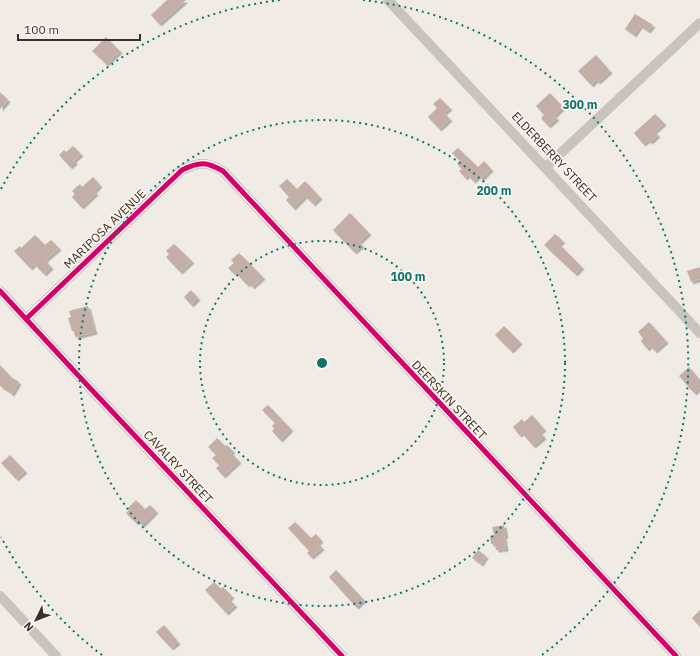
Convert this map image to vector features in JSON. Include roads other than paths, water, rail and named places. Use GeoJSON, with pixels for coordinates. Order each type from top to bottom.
{"type":"FeatureCollection","features":[{"type":"Feature","properties":{"kind":"street","name":"ELDERBERRY STREET"},"geometry":{"type":"LineString","coordinates":[[388,0],[700,333]]}},
{"type":"Feature","properties":{"kind":"street"},"geometry":{"type":"LineString","coordinates":[[546,168],[700,23]]}},
{"type":"Feature","properties":{"kind":"street","name":"MARIPOSA AVENUE"},"geometry":{"type":"LineString","coordinates":[[26,319],[172,178],[182,170],[194,164],[204,163]]}},
{"type":"Feature","properties":{"kind":"street","name":"DEERSKIN STREET"},"geometry":{"type":"LineString","coordinates":[[204,163],[212,165],[223,172],[676,656]]}},
{"type":"Feature","properties":{"kind":"street","name":"CAVALRY STREET"},"geometry":{"type":"LineString","coordinates":[[0,291],[342,656]]}},
{"type":"Feature","properties":{"kind":"street"},"geometry":{"type":"LineString","coordinates":[[0,596],[56,656]]}}]}
